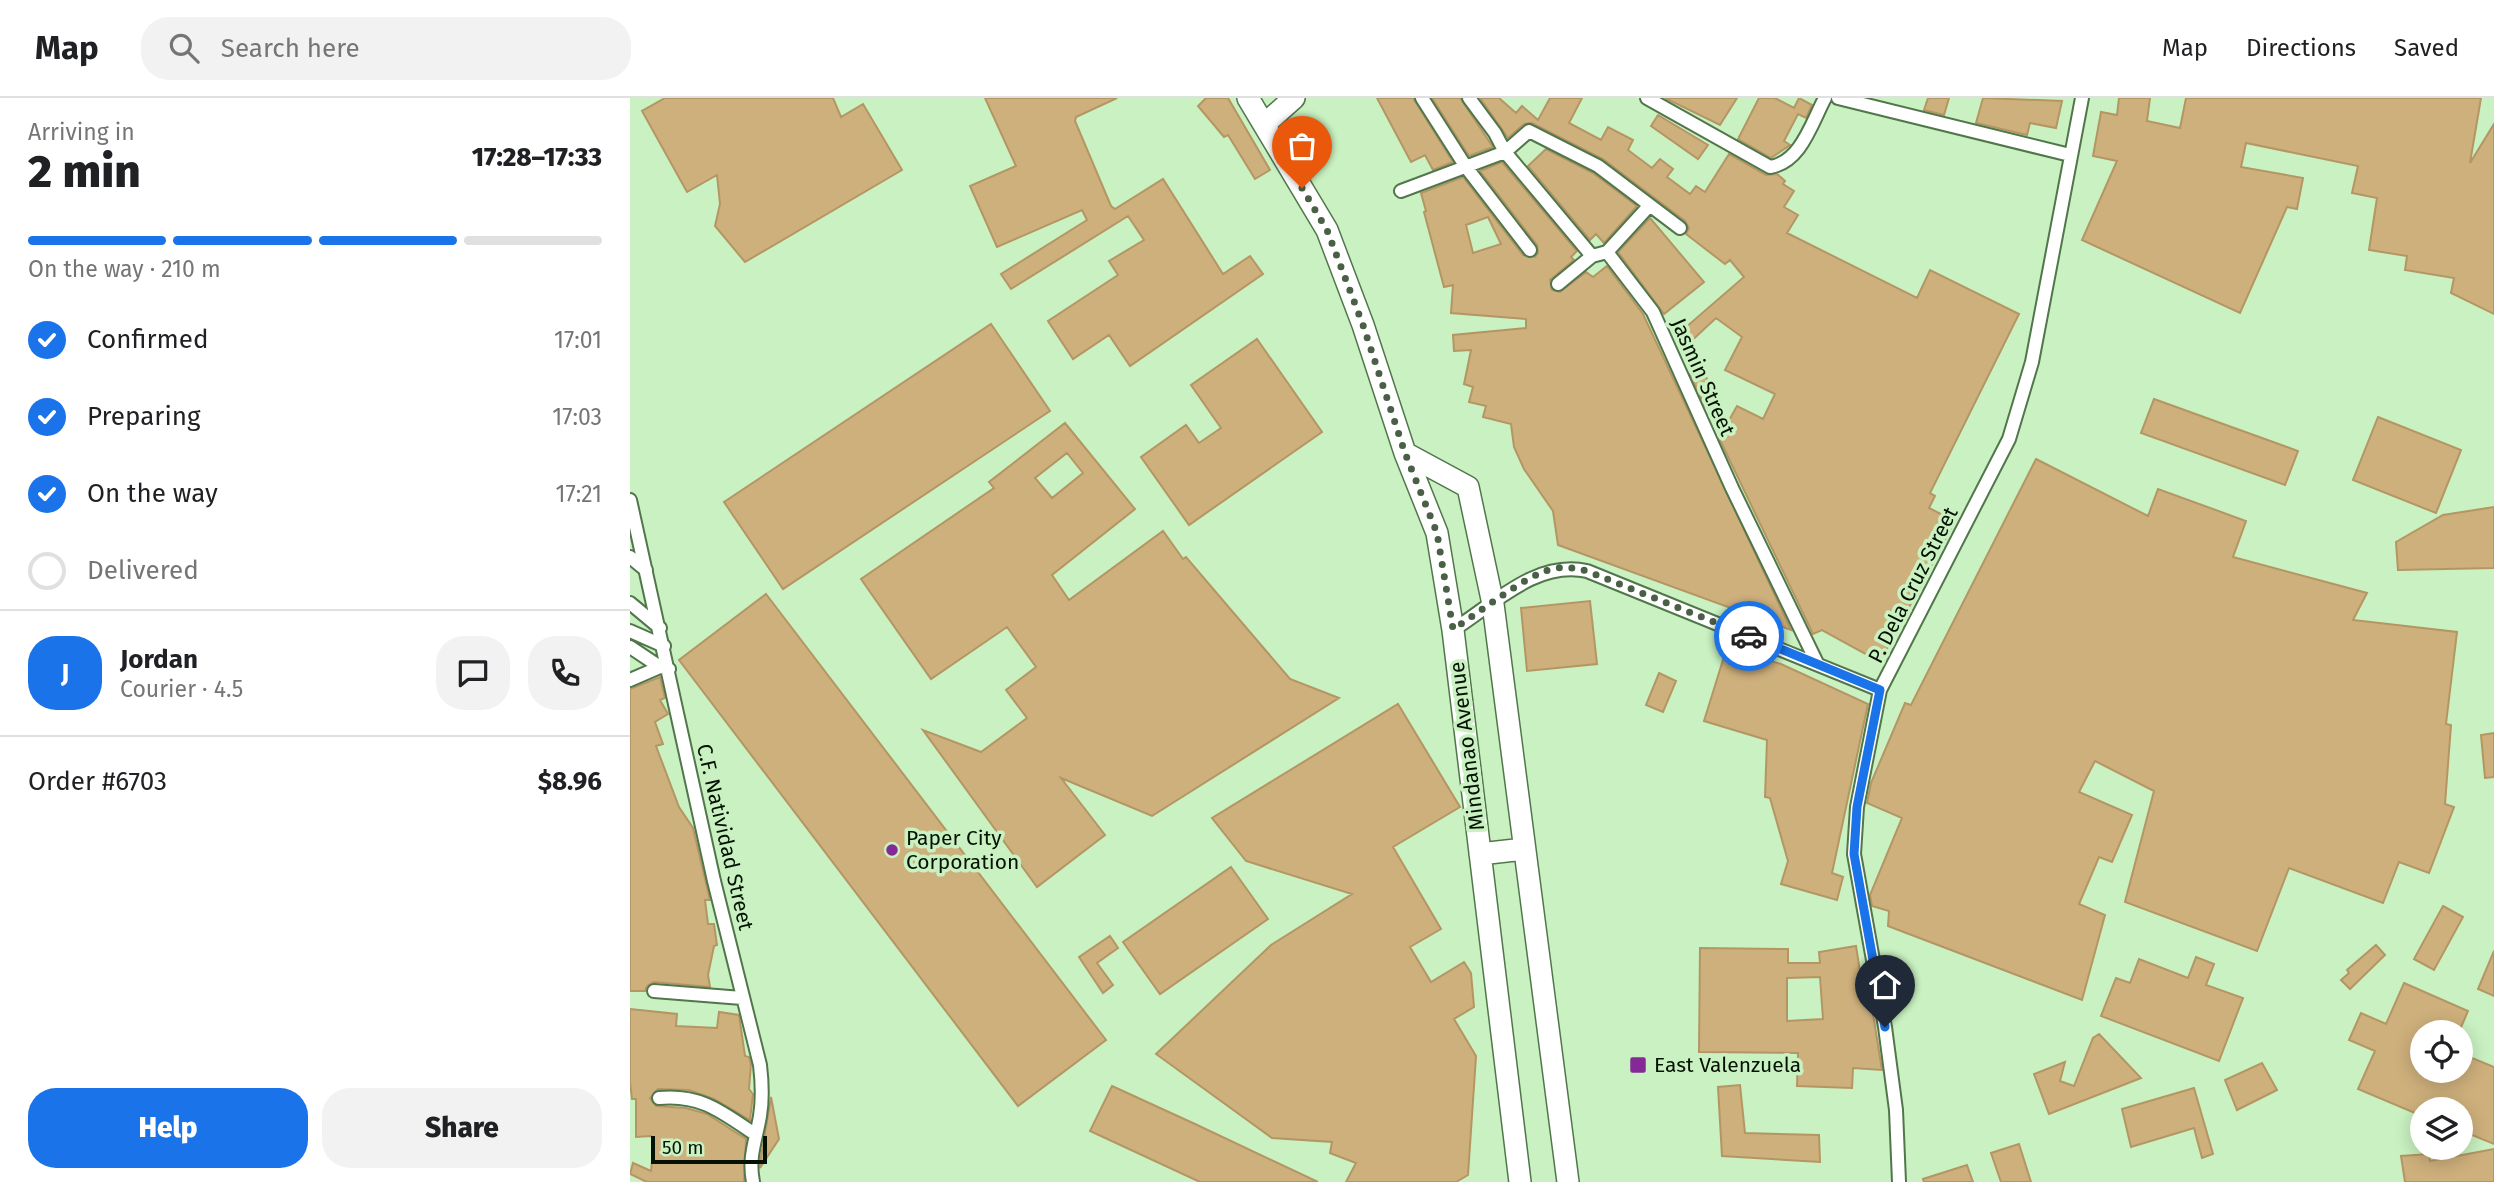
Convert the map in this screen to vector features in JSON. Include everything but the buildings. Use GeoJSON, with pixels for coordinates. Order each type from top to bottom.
{"type":"FeatureCollection","features":[{"type":"Feature","properties":{"kind":"main road","name":"Mindanao Avenue"},"geometry":{"type":"LineString","coordinates":[[1248,98],[1327,230],[1363,325],[1405,453],[1437,533],[1453,629],[1520,1182]]}},
{"type":"Feature","properties":{"kind":"main road"},"geometry":{"type":"LineString","coordinates":[[1265,124],[1294,98]]}},
{"type":"Feature","properties":{"kind":"main road","name":"Mindanao Avenue"},"geometry":{"type":"LineString","coordinates":[[1405,453],[1468,487],[1493,604],[1569,1182]]}},
{"type":"Feature","properties":{"kind":"main road"},"geometry":{"type":"LineString","coordinates":[[1480,854],[1524,849]]}},
{"type":"Feature","properties":{"kind":"street"},"geometry":{"type":"LineString","coordinates":[[1422,98],[1466,167],[1530,250]]}},
{"type":"Feature","properties":{"kind":"street"},"geometry":{"type":"LineString","coordinates":[[1469,98],[1495,133],[1505,152],[1592,256]]}},
{"type":"Feature","properties":{"kind":"street"},"geometry":{"type":"LineString","coordinates":[[1647,98],[1770,167],[1785,165],[1796,154],[1825,98]]}},
{"type":"Feature","properties":{"kind":"street"},"geometry":{"type":"LineString","coordinates":[[1838,98],[2070,155]]}},
{"type":"Feature","properties":{"kind":"street","name":"P. Dela Cruz Street"},"geometry":{"type":"LineString","coordinates":[[1899,1182],[1896,1110],[1888,1050],[1854,854],[1857,807],[1880,690],[2008,439],[2032,362],[2082,98]]}},
{"type":"Feature","properties":{"kind":"street"},"geometry":{"type":"LineString","coordinates":[[1401,191],[1505,152],[1529,131],[1598,166],[1680,228]]}},
{"type":"Feature","properties":{"kind":"street"},"geometry":{"type":"LineString","coordinates":[[1558,284],[1592,256],[1607,252],[1649,206]]}},
{"type":"Feature","properties":{"kind":"street","name":"Jasmin Street"},"geometry":{"type":"LineString","coordinates":[[1607,252],[1653,312],[1732,488],[1816,663]]}},
{"type":"Feature","properties":{"kind":"street","name":"C.F. Natividad Street"},"geometry":{"type":"LineString","coordinates":[[630,499],[664,646],[664,668],[760,1065],[763,1090],[749,1162],[753,1182]]}},
{"type":"Feature","properties":{"kind":"street"},"geometry":{"type":"LineString","coordinates":[[630,557],[646,570]]}},
{"type":"Feature","properties":{"kind":"street"},"geometry":{"type":"LineString","coordinates":[[1453,629],[1535,576],[1551,569],[1569,567],[1587,571],[1880,690]]}},
{"type":"Feature","properties":{"kind":"street"},"geometry":{"type":"LineString","coordinates":[[630,603],[660,628]]}},
{"type":"Feature","properties":{"kind":"street"},"geometry":{"type":"LineString","coordinates":[[630,631],[664,646]]}},
{"type":"Feature","properties":{"kind":"street"},"geometry":{"type":"LineString","coordinates":[[630,647],[664,668]]}},
{"type":"Feature","properties":{"kind":"street"},"geometry":{"type":"LineString","coordinates":[[630,680],[664,668]]}},
{"type":"Feature","properties":{"kind":"street"},"geometry":{"type":"LineString","coordinates":[[654,991],[742,998]]}},
{"type":"Feature","properties":{"kind":"street"},"geometry":{"type":"LineString","coordinates":[[659,1098],[684,1096],[710,1105],[756,1135]]}},
{"type":"Feature","properties":{"kind":"way so far"},"geometry":{"type":"LineString","coordinates":[[1302,188],[1327,230],[1363,325],[1405,453],[1437,533],[1453,629],[1535,576],[1551,569],[1569,567],[1587,571],[1749,636]]}},
{"type":"Feature","properties":{"kind":"place","name":"Paper City Corporation"},"geometry":{"type":"Point","coordinates":[892,850]}},
{"type":"Feature","properties":{"kind":"place","name":"East Valenzuela"},"geometry":{"type":"Point","coordinates":[1638,1065]}},
{"type":"Feature","properties":{"kind":"route"},"geometry":{"type":"LineString","coordinates":[[1749,636],[1880,690],[1857,807],[1854,854],[1885,1027]]}}]}
